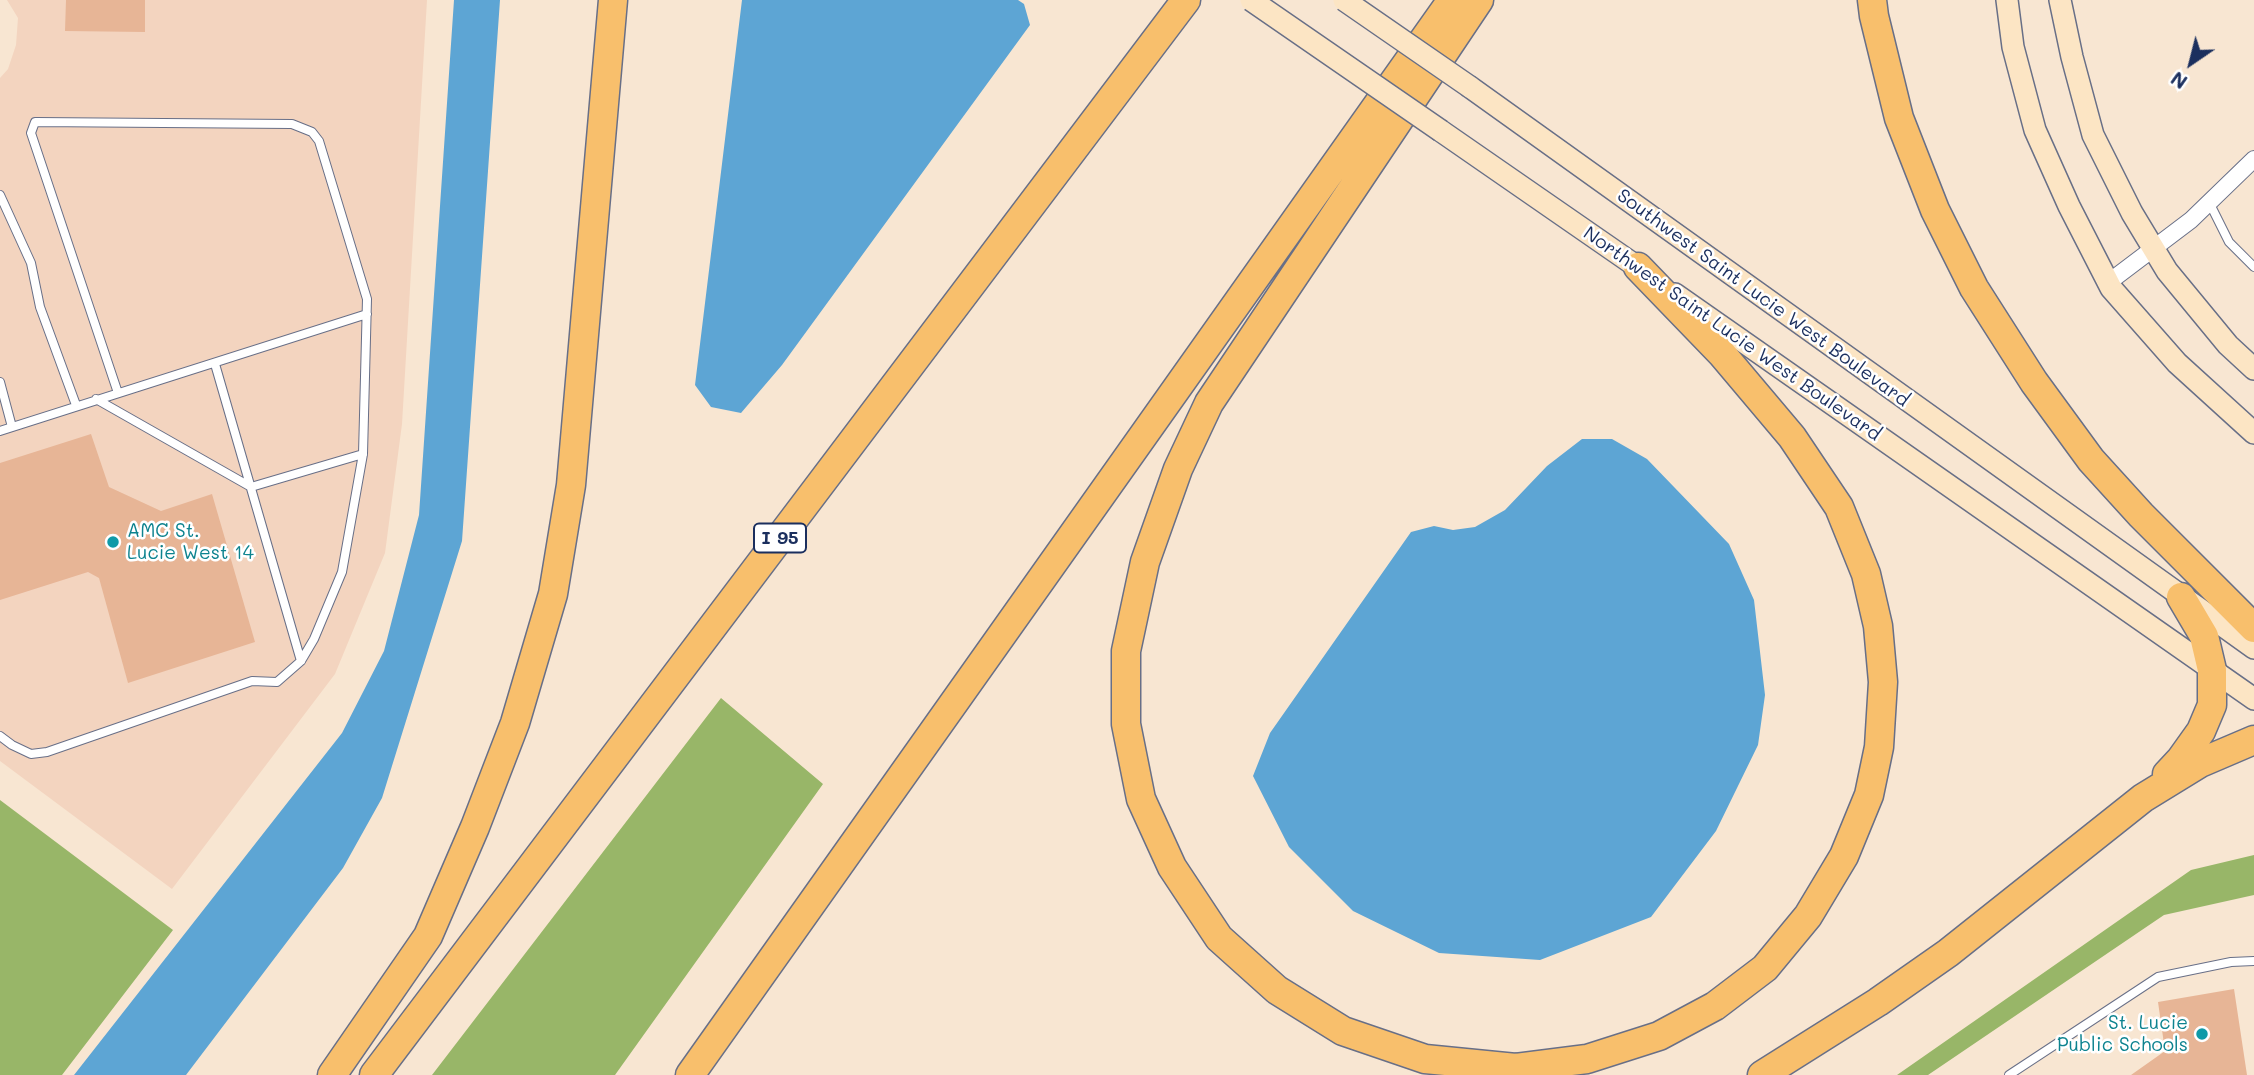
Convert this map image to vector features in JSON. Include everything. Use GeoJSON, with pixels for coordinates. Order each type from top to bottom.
{"type":"FeatureCollection","features":[{"type":"Feature","properties":{"kind":"highway"},"geometry":{"type":"LineString","coordinates":[[332,1075],[428,936],[475,827],[515,723],[553,594],[571,485],[613,0]]}},
{"type":"Feature","properties":{"kind":"highway","name":"I 95"},"geometry":{"type":"LineString","coordinates":[[374,1075],[1186,0]]}},
{"type":"Feature","properties":{"kind":"highway"},"geometry":{"type":"LineString","coordinates":[[690,1075],[1451,0]]}},
{"type":"Feature","properties":{"kind":"highway"},"geometry":{"type":"LineString","coordinates":[[1479,0],[1209,403],[1178,469],[1145,562],[1126,652],[1126,724],[1141,799],[1172,867],[1219,938],[1277,990],[1343,1031],[1425,1059],[1516,1068],[1587,1059],[1659,1036],[1715,1006],[1765,968],[1808,916],[1844,856],[1869,795],[1879,747],[1882,695],[1878,626],[1866,574],[1839,507],[1793,437],[1722,355],[1638,267]]}},
{"type":"Feature","properties":{"kind":"highway"},"geometry":{"type":"LineString","coordinates":[[1872,0],[1899,118],[1935,210],[1974,288],[2034,382],[2091,460],[2141,515],[2254,628]]}},
{"type":"Feature","properties":{"kind":"highway"},"geometry":{"type":"LineString","coordinates":[[2143,798],[2181,759],[2201,731],[2212,705],[2212,670],[2204,636],[2181,597]]}},
{"type":"Feature","properties":{"kind":"highway"},"geometry":{"type":"LineString","coordinates":[[1762,1075],[1878,1002],[1948,953],[2143,798],[2200,763],[2254,740]]}},
{"type":"Feature","properties":{"kind":"main road","name":"Northwest Saint Lucie West Boulevard"},"geometry":{"type":"LineString","coordinates":[[1251,0],[1638,267],[2254,699]]}},
{"type":"Feature","properties":{"kind":"main road","name":"Southwest Saint Lucie West Boulevard"},"geometry":{"type":"LineString","coordinates":[[1344,0],[1470,87],[2254,648]]}},
{"type":"Feature","properties":{"kind":"main road"},"geometry":{"type":"LineString","coordinates":[[2007,0],[2013,47],[2035,130],[2068,206],[2109,282],[2177,363],[2254,433]]}},
{"type":"Feature","properties":{"kind":"main road"},"geometry":{"type":"LineString","coordinates":[[2060,0],[2093,135],[2132,214],[2167,271],[2228,345],[2254,369]]}},
{"type":"Feature","properties":{"kind":"street"},"geometry":{"type":"LineString","coordinates":[[2109,282],[2154,249],[2254,159]]}},
{"type":"Feature","properties":{"kind":"lane"},"geometry":{"type":"LineString","coordinates":[[0,736],[31,754],[47,752],[252,681],[277,682],[301,661],[314,639],[342,572],[363,454],[368,299],[319,141],[312,132],[292,124],[35,122],[32,133],[118,393]]}},
{"type":"Feature","properties":{"kind":"lane"},"geometry":{"type":"LineString","coordinates":[[0,195],[31,263],[40,307],[76,405]]}},
{"type":"Feature","properties":{"kind":"lane"},"geometry":{"type":"LineString","coordinates":[[2209,202],[2230,242],[2254,267]]}},
{"type":"Feature","properties":{"kind":"lane"},"geometry":{"type":"LineString","coordinates":[[0,431],[367,314]]}},
{"type":"Feature","properties":{"kind":"lane"},"geometry":{"type":"LineString","coordinates":[[215,364],[301,661]]}},
{"type":"Feature","properties":{"kind":"lane"},"geometry":{"type":"LineString","coordinates":[[0,382],[12,427]]}},
{"type":"Feature","properties":{"kind":"lane"},"geometry":{"type":"LineString","coordinates":[[96,399],[251,487],[363,454]]}},
{"type":"Feature","properties":{"kind":"lane"},"geometry":{"type":"LineString","coordinates":[[2009,1075],[2158,977],[2231,962],[2254,961]]}},
{"type":"Feature","properties":{"kind":"shaded area"},"geometry":{"type":"Polygon","coordinates":[[[7,0],[427,0],[402,424],[385,553],[335,674],[172,889],[0,761],[0,78],[8,69],[16,45],[18,18],[7,0]]]}},
{"type":"Feature","properties":{"kind":"green space"},"geometry":{"type":"Polygon","coordinates":[[[721,698],[823,784],[615,1075],[432,1075],[721,698]]]}},
{"type":"Feature","properties":{"kind":"green space"},"geometry":{"type":"Polygon","coordinates":[[[0,800],[173,930],[62,1075],[0,1075],[0,800]]]}},
{"type":"Feature","properties":{"kind":"green space"},"geometry":{"type":"Polygon","coordinates":[[[2254,855],[2254,895],[2164,915],[1928,1075],[1897,1075],[2191,870],[2254,855]]]}},
{"type":"Feature","properties":{"kind":"water"},"geometry":{"type":"Polygon","coordinates":[[[454,0],[500,0],[462,541],[382,798],[343,868],[186,1075],[74,1075],[342,733],[384,651],[419,515],[454,0]]]}},
{"type":"Feature","properties":{"kind":"water"},"geometry":{"type":"Polygon","coordinates":[[[742,0],[1018,0],[1024,4],[1030,25],[782,365],[741,413],[711,407],[695,385],[742,0]]]}},
{"type":"Feature","properties":{"kind":"water"},"geometry":{"type":"Polygon","coordinates":[[[1582,439],[1612,439],[1647,459],[1729,544],[1754,600],[1765,695],[1758,745],[1716,831],[1651,917],[1540,960],[1439,953],[1353,911],[1289,847],[1253,776],[1270,733],[1411,532],[1434,526],[1453,530],[1475,527],[1505,510],[1547,466],[1582,439]]]}},
{"type":"Feature","properties":{"kind":"building"},"geometry":{"type":"Polygon","coordinates":[[[66,0],[145,0],[145,32],[65,31],[66,0]]]}},
{"type":"Feature","properties":{"kind":"building","name":"AMC St. Lucie West 14"},"geometry":{"type":"Polygon","coordinates":[[[91,434],[109,487],[161,511],[212,494],[255,642],[128,683],[99,578],[88,572],[0,600],[0,463],[91,434]]]}},
{"type":"Feature","properties":{"kind":"building","name":"St. Lucie Public Schools"},"geometry":{"type":"Polygon","coordinates":[[[2234,989],[2247,1075],[2131,1075],[2165,1051],[2158,1002],[2234,989]]]}},
{"type":"Feature","properties":{"kind":"place","name":"AMC St. Lucie West 14"},"geometry":{"type":"Point","coordinates":[113,542]}},
{"type":"Feature","properties":{"kind":"place","name":"St. Lucie Public Schools"},"geometry":{"type":"Point","coordinates":[2202,1034]}}]}
